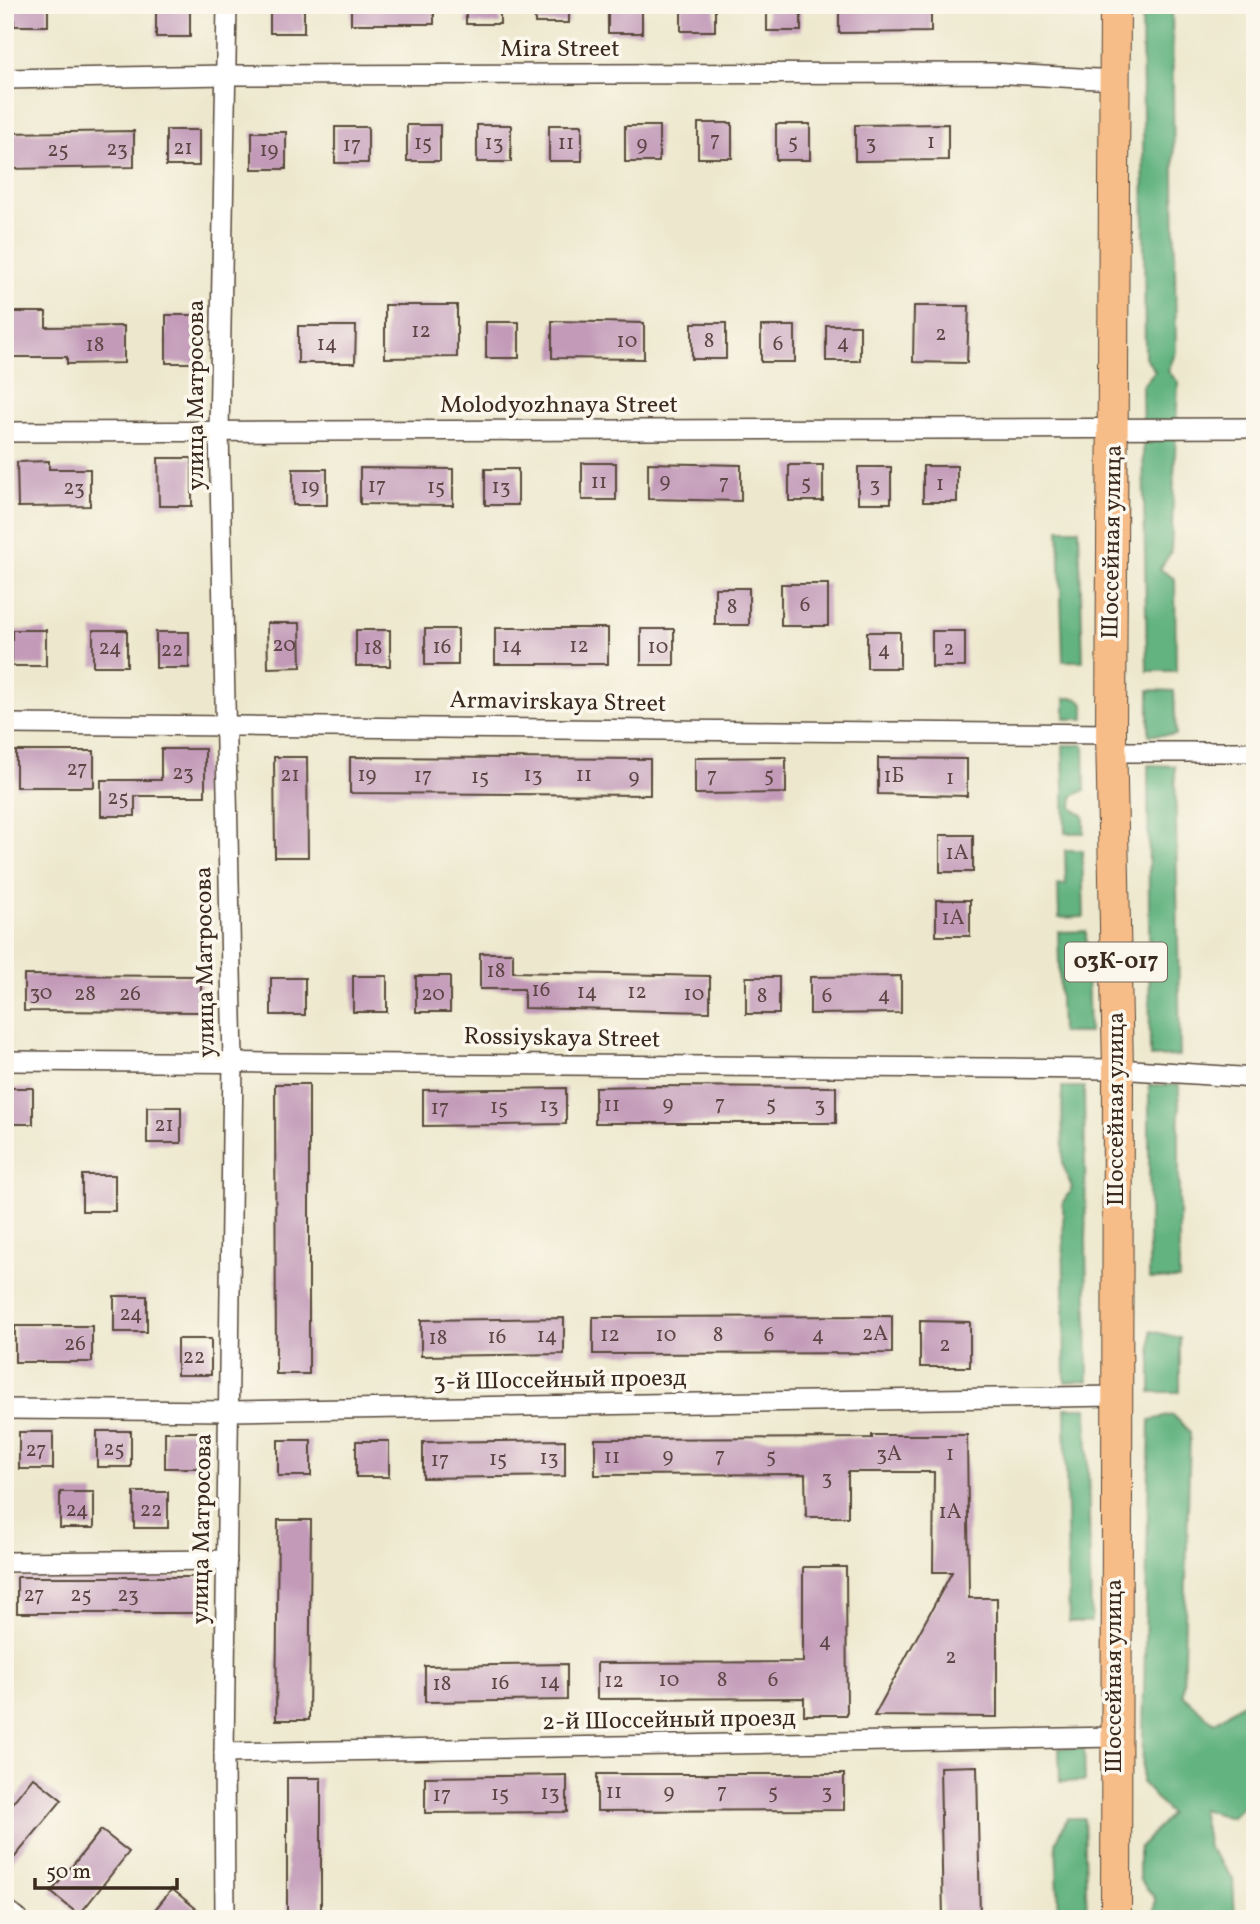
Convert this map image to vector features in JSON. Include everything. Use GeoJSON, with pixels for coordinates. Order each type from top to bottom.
{"type":"FeatureCollection","features":[{"type":"Feature","properties":{"kind":"main road","name":"Шоссейная улица"},"geometry":{"type":"LineString","coordinates":[[1115,5],[1112,743],[1118,1069],[1116,1919]]}},
{"type":"Feature","properties":{"kind":"street","name":"улица Матросова"},"geometry":{"type":"LineString","coordinates":[[225,1919],[224,1753],[233,1060],[219,432],[227,5]]}},
{"type":"Feature","properties":{"kind":"street","name":"Mira Street"},"geometry":{"type":"LineString","coordinates":[[5,79],[226,75],[992,73],[1115,80]]}},
{"type":"Feature","properties":{"kind":"street","name":"Molodyozhnaya Street"},"geometry":{"type":"LineString","coordinates":[[5,432],[1255,428]]}},
{"type":"Feature","properties":{"kind":"street","name":"Armavirskaya Street"},"geometry":{"type":"LineString","coordinates":[[5,724],[225,724],[1112,743],[1255,752]]}},
{"type":"Feature","properties":{"kind":"street","name":"Rossiyskaya Street"},"geometry":{"type":"LineString","coordinates":[[5,1060],[1118,1069],[1255,1078]]}},
{"type":"Feature","properties":{"kind":"street","name":"3-й Шоссейный проезд"},"geometry":{"type":"LineString","coordinates":[[5,1409],[229,1411],[1116,1396]]}},
{"type":"Feature","properties":{"kind":"street"},"geometry":{"type":"LineString","coordinates":[[5,1562],[227,1560]]}},
{"type":"Feature","properties":{"kind":"street","name":"2-й Шоссейный проезд"},"geometry":{"type":"LineString","coordinates":[[224,1753],[1115,1737]]}},
{"type":"Feature","properties":{"kind":"street"},"geometry":{"type":"LineString","coordinates":[[5,1909],[18,1919]]}},
{"type":"Feature","properties":{"kind":"green space"},"geometry":{"type":"Polygon","coordinates":[[[1142,5],[1172,5],[1176,352],[1168,371],[1178,382],[1171,552],[1160,569],[1175,579],[1176,671],[1147,671],[1142,386],[1155,371],[1145,357],[1142,5]]]}},
{"type":"Feature","properties":{"kind":"green space"},"geometry":{"type":"Polygon","coordinates":[[[1059,529],[1079,529],[1083,661],[1063,661],[1059,529]]]}},
{"type":"Feature","properties":{"kind":"green space"},"geometry":{"type":"Polygon","coordinates":[[[1149,690],[1174,691],[1176,735],[1149,735],[1149,690]]]}},
{"type":"Feature","properties":{"kind":"green space"},"geometry":{"type":"Polygon","coordinates":[[[1065,698],[1076,698],[1084,704],[1084,719],[1065,719],[1065,698]]]}},
{"type":"Feature","properties":{"kind":"green space"},"geometry":{"type":"Polygon","coordinates":[[[1063,745],[1084,745],[1085,790],[1073,796],[1072,808],[1084,816],[1084,833],[1065,833],[1063,745]]]}},
{"type":"Feature","properties":{"kind":"green space"},"geometry":{"type":"Polygon","coordinates":[[[1148,765],[1175,766],[1180,1056],[1150,1057],[1148,765]]]}},
{"type":"Feature","properties":{"kind":"green space"},"geometry":{"type":"Polygon","coordinates":[[[1065,850],[1082,850],[1084,917],[1059,918],[1058,885],[1066,884],[1065,850]]]}},
{"type":"Feature","properties":{"kind":"green space"},"geometry":{"type":"Polygon","coordinates":[[[1086,931],[1089,1033],[1061,1033],[1058,932],[1086,931]]]}},
{"type":"Feature","properties":{"kind":"green space"},"geometry":{"type":"Polygon","coordinates":[[[1149,1085],[1179,1085],[1179,1279],[1149,1279],[1149,1085]]]}},
{"type":"Feature","properties":{"kind":"green space"},"geometry":{"type":"Polygon","coordinates":[[[1062,1087],[1084,1087],[1088,1381],[1065,1382],[1063,1202],[1072,1188],[1063,1165],[1062,1087]]]}},
{"type":"Feature","properties":{"kind":"green space"},"geometry":{"type":"Polygon","coordinates":[[[1151,1331],[1180,1338],[1180,1392],[1151,1392],[1151,1331]]]}},
{"type":"Feature","properties":{"kind":"green space"},"geometry":{"type":"Polygon","coordinates":[[[1065,1408],[1087,1408],[1091,1622],[1069,1622],[1065,1408]]]}},
{"type":"Feature","properties":{"kind":"green space"},"geometry":{"type":"Polygon","coordinates":[[[1173,1415],[1190,1432],[1183,1695],[1214,1723],[1255,1694],[1255,1794],[1231,1818],[1201,1809],[1208,1847],[1233,1878],[1235,1919],[1154,1919],[1155,1898],[1139,1879],[1139,1848],[1170,1814],[1142,1783],[1150,1420],[1173,1415]]]}},
{"type":"Feature","properties":{"kind":"green space"},"geometry":{"type":"Polygon","coordinates":[[[1059,1748],[1084,1748],[1085,1781],[1060,1782],[1059,1748]]]}},
{"type":"Feature","properties":{"kind":"green space"},"geometry":{"type":"Polygon","coordinates":[[[1067,1818],[1084,1818],[1087,1919],[1059,1919],[1056,1843],[1067,1818]]]}},
{"type":"Feature","properties":{"kind":"building"},"geometry":{"type":"Polygon","coordinates":[[[14,5],[48,5],[48,26],[14,26],[14,5]]]}},
{"type":"Feature","properties":{"kind":"building"},"geometry":{"type":"Polygon","coordinates":[[[156,5],[190,5],[190,37],[156,37],[156,5]]]}},
{"type":"Feature","properties":{"kind":"building"},"geometry":{"type":"Polygon","coordinates":[[[270,5],[304,5],[304,33],[270,33],[270,5]]]}},
{"type":"Feature","properties":{"kind":"building"},"geometry":{"type":"Polygon","coordinates":[[[351,5],[434,5],[434,24],[351,24],[351,5]]]}},
{"type":"Feature","properties":{"kind":"building"},"geometry":{"type":"Polygon","coordinates":[[[466,5],[500,5],[500,24],[466,24],[466,5]]]}},
{"type":"Feature","properties":{"kind":"building"},"geometry":{"type":"Polygon","coordinates":[[[535,5],[569,5],[569,23],[535,23],[535,5]]]}},
{"type":"Feature","properties":{"kind":"building"},"geometry":{"type":"Polygon","coordinates":[[[608,5],[642,5],[642,33],[608,33],[608,5]]]}},
{"type":"Feature","properties":{"kind":"building"},"geometry":{"type":"Polygon","coordinates":[[[681,5],[715,5],[715,31],[681,31],[681,5]]]}},
{"type":"Feature","properties":{"kind":"building"},"geometry":{"type":"Polygon","coordinates":[[[767,5],[801,5],[801,31],[767,31],[767,5]]]}},
{"type":"Feature","properties":{"kind":"building"},"geometry":{"type":"Polygon","coordinates":[[[839,5],[931,5],[931,32],[839,33],[839,5]]]}},
{"type":"Feature","properties":{"kind":"building"},"geometry":{"type":"Polygon","coordinates":[[[698,123],[732,123],[732,158],[698,158],[698,123]]]}},
{"type":"Feature","properties":{"kind":"building"},"geometry":{"type":"Polygon","coordinates":[[[776,124],[810,124],[810,160],[776,160],[776,124]]]}},
{"type":"Feature","properties":{"kind":"building"},"geometry":{"type":"Polygon","coordinates":[[[948,124],[948,160],[855,161],[855,125],[948,124]]]}},
{"type":"Feature","properties":{"kind":"building"},"geometry":{"type":"Polygon","coordinates":[[[407,125],[440,125],[440,161],[407,161],[407,125]]]}},
{"type":"Feature","properties":{"kind":"building"},"geometry":{"type":"Polygon","coordinates":[[[477,125],[511,125],[511,162],[477,162],[477,125]]]}},
{"type":"Feature","properties":{"kind":"building"},"geometry":{"type":"Polygon","coordinates":[[[549,125],[582,125],[582,161],[549,161],[549,125]]]}},
{"type":"Feature","properties":{"kind":"building"},"geometry":{"type":"Polygon","coordinates":[[[625,126],[659,126],[659,162],[625,162],[625,126]]]}},
{"type":"Feature","properties":{"kind":"building"},"geometry":{"type":"Polygon","coordinates":[[[335,127],[368,127],[368,163],[335,163],[335,127]]]}},
{"type":"Feature","properties":{"kind":"building"},"geometry":{"type":"Polygon","coordinates":[[[166,130],[199,130],[199,166],[166,166],[166,130]]]}},
{"type":"Feature","properties":{"kind":"building"},"geometry":{"type":"Polygon","coordinates":[[[134,131],[134,167],[5,169],[5,133],[134,131]]]}},
{"type":"Feature","properties":{"kind":"building"},"geometry":{"type":"Polygon","coordinates":[[[252,132],[286,132],[286,169],[252,169],[252,132]]]}},
{"type":"Feature","properties":{"kind":"building"},"geometry":{"type":"Polygon","coordinates":[[[385,305],[457,305],[457,357],[385,358],[385,305]]]}},
{"type":"Feature","properties":{"kind":"building"},"geometry":{"type":"Polygon","coordinates":[[[914,306],[969,306],[967,363],[913,362],[914,306]]]}},
{"type":"Feature","properties":{"kind":"building"},"geometry":{"type":"Polygon","coordinates":[[[5,312],[46,312],[46,327],[124,326],[124,363],[67,364],[67,357],[5,357],[5,312]]]}},
{"type":"Feature","properties":{"kind":"building"},"geometry":{"type":"Polygon","coordinates":[[[166,315],[200,315],[200,363],[166,363],[166,315]]]}},
{"type":"Feature","properties":{"kind":"building"},"geometry":{"type":"Polygon","coordinates":[[[552,321],[644,323],[644,359],[552,358],[552,321]]]}},
{"type":"Feature","properties":{"kind":"building"},"geometry":{"type":"Polygon","coordinates":[[[486,322],[519,322],[519,358],[486,358],[486,322]]]}},
{"type":"Feature","properties":{"kind":"building"},"geometry":{"type":"Polygon","coordinates":[[[692,323],[726,323],[726,359],[692,359],[692,323]]]}},
{"type":"Feature","properties":{"kind":"building"},"geometry":{"type":"Polygon","coordinates":[[[826,325],[860,325],[860,361],[826,361],[826,325]]]}},
{"type":"Feature","properties":{"kind":"building"},"geometry":{"type":"Polygon","coordinates":[[[298,326],[356,326],[355,363],[298,363],[298,326]]]}},
{"type":"Feature","properties":{"kind":"building"},"geometry":{"type":"Polygon","coordinates":[[[761,326],[795,326],[795,362],[761,362],[761,326]]]}},
{"type":"Feature","properties":{"kind":"building"},"geometry":{"type":"Polygon","coordinates":[[[158,458],[192,458],[192,506],[159,506],[158,458]]]}},
{"type":"Feature","properties":{"kind":"building"},"geometry":{"type":"Polygon","coordinates":[[[49,461],[49,469],[90,469],[90,506],[18,507],[17,462],[49,461]]]}},
{"type":"Feature","properties":{"kind":"building"},"geometry":{"type":"Polygon","coordinates":[[[582,463],[616,463],[616,500],[582,500],[582,463]]]}},
{"type":"Feature","properties":{"kind":"building"},"geometry":{"type":"Polygon","coordinates":[[[648,463],[741,465],[741,501],[648,499],[648,463]]]}},
{"type":"Feature","properties":{"kind":"building"},"geometry":{"type":"Polygon","coordinates":[[[789,465],[823,465],[823,501],[789,501],[789,465]]]}},
{"type":"Feature","properties":{"kind":"building"},"geometry":{"type":"Polygon","coordinates":[[[923,466],[957,466],[957,502],[923,502],[923,466]]]}},
{"type":"Feature","properties":{"kind":"building"},"geometry":{"type":"Polygon","coordinates":[[[858,467],[891,467],[891,503],[858,503],[858,467]]]}},
{"type":"Feature","properties":{"kind":"building"},"geometry":{"type":"Polygon","coordinates":[[[360,468],[453,469],[453,505],[360,504],[360,468]]]}},
{"type":"Feature","properties":{"kind":"building"},"geometry":{"type":"Polygon","coordinates":[[[293,469],[327,469],[327,505],[293,505],[293,469]]]}},
{"type":"Feature","properties":{"kind":"building"},"geometry":{"type":"Polygon","coordinates":[[[485,469],[518,469],[518,505],[485,505],[485,469]]]}},
{"type":"Feature","properties":{"kind":"building"},"geometry":{"type":"Polygon","coordinates":[[[781,584],[828,584],[828,626],[781,626],[781,584]]]}},
{"type":"Feature","properties":{"kind":"building"},"geometry":{"type":"Polygon","coordinates":[[[715,588],[749,588],[749,625],[715,625],[715,588]]]}},
{"type":"Feature","properties":{"kind":"building"},"geometry":{"type":"Polygon","coordinates":[[[267,623],[300,623],[301,667],[268,668],[267,623]]]}},
{"type":"Feature","properties":{"kind":"building"},"geometry":{"type":"Polygon","coordinates":[[[495,628],[608,628],[608,664],[495,664],[495,628]]]}},
{"type":"Feature","properties":{"kind":"building"},"geometry":{"type":"Polygon","coordinates":[[[425,629],[458,629],[458,665],[425,665],[425,629]]]}},
{"type":"Feature","properties":{"kind":"building"},"geometry":{"type":"Polygon","coordinates":[[[641,629],[674,629],[674,665],[641,665],[641,629]]]}},
{"type":"Feature","properties":{"kind":"building"},"geometry":{"type":"Polygon","coordinates":[[[12,630],[46,630],[46,666],[12,666],[12,630]]]}},
{"type":"Feature","properties":{"kind":"building"},"geometry":{"type":"Polygon","coordinates":[[[93,630],[127,630],[127,666],[93,666],[93,630]]]}},
{"type":"Feature","properties":{"kind":"building"},"geometry":{"type":"Polygon","coordinates":[[[356,630],[390,630],[390,666],[356,666],[356,630]]]}},
{"type":"Feature","properties":{"kind":"building"},"geometry":{"type":"Polygon","coordinates":[[[932,631],[965,631],[965,667],[932,667],[932,631]]]}},
{"type":"Feature","properties":{"kind":"building"},"geometry":{"type":"Polygon","coordinates":[[[156,632],[189,632],[189,668],[156,668],[156,632]]]}},
{"type":"Feature","properties":{"kind":"building"},"geometry":{"type":"Polygon","coordinates":[[[867,632],[900,632],[900,668],[867,668],[867,632]]]}},
{"type":"Feature","properties":{"kind":"building"},"geometry":{"type":"Polygon","coordinates":[[[161,749],[205,749],[205,796],[135,796],[135,816],[101,816],[101,780],[161,780],[161,749]]]}},
{"type":"Feature","properties":{"kind":"building"},"geometry":{"type":"Polygon","coordinates":[[[16,751],[94,751],[94,787],[16,787],[16,751]]]}},
{"type":"Feature","properties":{"kind":"building"},"geometry":{"type":"Polygon","coordinates":[[[274,757],[307,757],[308,857],[275,857],[274,757]]]}},
{"type":"Feature","properties":{"kind":"building"},"geometry":{"type":"Polygon","coordinates":[[[350,757],[650,759],[650,795],[350,793],[350,757]]]}},
{"type":"Feature","properties":{"kind":"building"},"geometry":{"type":"Polygon","coordinates":[[[786,757],[786,793],[695,794],[695,758],[786,757]]]}},
{"type":"Feature","properties":{"kind":"building"},"geometry":{"type":"Polygon","coordinates":[[[878,758],[967,759],[967,796],[878,794],[878,758]]]}},
{"type":"Feature","properties":{"kind":"building"},"geometry":{"type":"Polygon","coordinates":[[[940,835],[973,835],[973,872],[940,872],[940,835]]]}},
{"type":"Feature","properties":{"kind":"building"},"geometry":{"type":"Polygon","coordinates":[[[936,900],[970,900],[970,936],[936,936],[936,900]]]}},
{"type":"Feature","properties":{"kind":"building"},"geometry":{"type":"Polygon","coordinates":[[[480,953],[513,953],[513,972],[710,976],[710,1012],[524,1008],[524,989],[480,989],[480,953]]]}},
{"type":"Feature","properties":{"kind":"building"},"geometry":{"type":"Polygon","coordinates":[[[24,975],[201,976],[201,1012],[24,1011],[24,975]]]}},
{"type":"Feature","properties":{"kind":"building"},"geometry":{"type":"Polygon","coordinates":[[[353,976],[387,976],[387,1012],[353,1012],[353,976]]]}},
{"type":"Feature","properties":{"kind":"building"},"geometry":{"type":"Polygon","coordinates":[[[416,976],[450,976],[450,1012],[416,1012],[416,976]]]}},
{"type":"Feature","properties":{"kind":"building"},"geometry":{"type":"Polygon","coordinates":[[[901,976],[901,1013],[810,1014],[810,977],[901,976]]]}},
{"type":"Feature","properties":{"kind":"building"},"geometry":{"type":"Polygon","coordinates":[[[746,977],[779,977],[779,1014],[746,1014],[746,977]]]}},
{"type":"Feature","properties":{"kind":"building"},"geometry":{"type":"Polygon","coordinates":[[[271,978],[305,978],[305,1015],[271,1015],[271,978]]]}},
{"type":"Feature","properties":{"kind":"building"},"geometry":{"type":"Polygon","coordinates":[[[275,1084],[309,1084],[309,1374],[276,1374],[275,1084]]]}},
{"type":"Feature","properties":{"kind":"building"},"geometry":{"type":"Polygon","coordinates":[[[595,1087],[836,1087],[836,1123],[595,1123],[595,1087]]]}},
{"type":"Feature","properties":{"kind":"building"},"geometry":{"type":"Polygon","coordinates":[[[5,1088],[33,1088],[33,1124],[5,1124],[5,1088]]]}},
{"type":"Feature","properties":{"kind":"building"},"geometry":{"type":"Polygon","coordinates":[[[566,1088],[566,1124],[423,1126],[423,1090],[566,1088]]]}},
{"type":"Feature","properties":{"kind":"building"},"geometry":{"type":"Polygon","coordinates":[[[147,1107],[181,1107],[181,1143],[147,1143],[147,1107]]]}},
{"type":"Feature","properties":{"kind":"building"},"geometry":{"type":"Polygon","coordinates":[[[82,1175],[115,1175],[115,1211],[82,1211],[82,1175]]]}},
{"type":"Feature","properties":{"kind":"building"},"geometry":{"type":"Polygon","coordinates":[[[114,1296],[147,1296],[147,1332],[114,1332],[114,1296]]]}},
{"type":"Feature","properties":{"kind":"building"},"geometry":{"type":"Polygon","coordinates":[[[892,1316],[892,1353],[593,1354],[593,1317],[892,1316]]]}},
{"type":"Feature","properties":{"kind":"building"},"geometry":{"type":"Polygon","coordinates":[[[564,1318],[564,1354],[421,1356],[421,1320],[564,1318]]]}},
{"type":"Feature","properties":{"kind":"building"},"geometry":{"type":"Polygon","coordinates":[[[920,1321],[970,1322],[970,1367],[920,1367],[920,1321]]]}},
{"type":"Feature","properties":{"kind":"building"},"geometry":{"type":"Polygon","coordinates":[[[15,1326],[92,1326],[92,1362],[15,1362],[15,1326]]]}},
{"type":"Feature","properties":{"kind":"building"},"geometry":{"type":"Polygon","coordinates":[[[177,1339],[211,1339],[211,1375],[177,1375],[177,1339]]]}},
{"type":"Feature","properties":{"kind":"building"},"geometry":{"type":"Polygon","coordinates":[[[97,1431],[131,1431],[131,1467],[97,1467],[97,1431]]]}},
{"type":"Feature","properties":{"kind":"building"},"geometry":{"type":"Polygon","coordinates":[[[19,1432],[53,1432],[53,1469],[19,1469],[19,1432]]]}},
{"type":"Feature","properties":{"kind":"building"},"geometry":{"type":"Polygon","coordinates":[[[165,1432],[199,1432],[199,1468],[165,1468],[165,1432]]]}},
{"type":"Feature","properties":{"kind":"building"},"geometry":{"type":"Polygon","coordinates":[[[872,1435],[967,1435],[969,1598],[997,1598],[997,1717],[874,1716],[952,1572],[933,1572],[934,1472],[848,1472],[848,1517],[806,1517],[805,1474],[595,1475],[595,1439],[872,1438],[872,1435]]]}},
{"type":"Feature","properties":{"kind":"building"},"geometry":{"type":"Polygon","coordinates":[[[278,1440],[311,1440],[311,1476],[278,1476],[278,1440]]]}},
{"type":"Feature","properties":{"kind":"building"},"geometry":{"type":"Polygon","coordinates":[[[565,1440],[565,1476],[423,1478],[423,1442],[565,1440]]]}},
{"type":"Feature","properties":{"kind":"building"},"geometry":{"type":"Polygon","coordinates":[[[356,1441],[389,1441],[389,1477],[356,1477],[356,1441]]]}},
{"type":"Feature","properties":{"kind":"building"},"geometry":{"type":"Polygon","coordinates":[[[60,1492],[94,1492],[94,1528],[60,1528],[60,1492]]]}},
{"type":"Feature","properties":{"kind":"building"},"geometry":{"type":"Polygon","coordinates":[[[134,1492],[168,1492],[168,1528],[134,1528],[134,1492]]]}},
{"type":"Feature","properties":{"kind":"building"},"geometry":{"type":"Polygon","coordinates":[[[278,1520],[311,1520],[309,1720],[276,1720],[278,1520]]]}},
{"type":"Feature","properties":{"kind":"building"},"geometry":{"type":"Polygon","coordinates":[[[803,1567],[846,1567],[847,1715],[804,1715],[804,1698],[597,1699],[597,1663],[803,1662],[803,1567]]]}},
{"type":"Feature","properties":{"kind":"building"},"geometry":{"type":"Polygon","coordinates":[[[17,1577],[199,1577],[199,1613],[17,1613],[17,1577]]]}},
{"type":"Feature","properties":{"kind":"building"},"geometry":{"type":"Polygon","coordinates":[[[567,1664],[567,1700],[425,1702],[425,1666],[567,1664]]]}},
{"type":"Feature","properties":{"kind":"building"},"geometry":{"type":"Polygon","coordinates":[[[977,1766],[980,1919],[943,1919],[940,1767],[977,1766]]]}},
{"type":"Feature","properties":{"kind":"building"},"geometry":{"type":"Polygon","coordinates":[[[597,1774],[844,1774],[844,1810],[597,1811],[597,1774]]]}},
{"type":"Feature","properties":{"kind":"building"},"geometry":{"type":"Polygon","coordinates":[[[567,1775],[567,1812],[425,1813],[425,1777],[567,1775]]]}},
{"type":"Feature","properties":{"kind":"building"},"geometry":{"type":"Polygon","coordinates":[[[33,1777],[62,1800],[5,1869],[5,1812],[33,1777]]]}},
{"type":"Feature","properties":{"kind":"building"},"geometry":{"type":"Polygon","coordinates":[[[287,1778],[321,1778],[321,1915],[287,1915],[287,1778]]]}},
{"type":"Feature","properties":{"kind":"building"},"geometry":{"type":"Polygon","coordinates":[[[101,1830],[129,1852],[79,1915],[51,1892],[101,1830]]]}},
{"type":"Feature","properties":{"kind":"building"},"geometry":{"type":"Polygon","coordinates":[[[172,1889],[209,1919],[147,1919],[172,1889]]]}}]}
